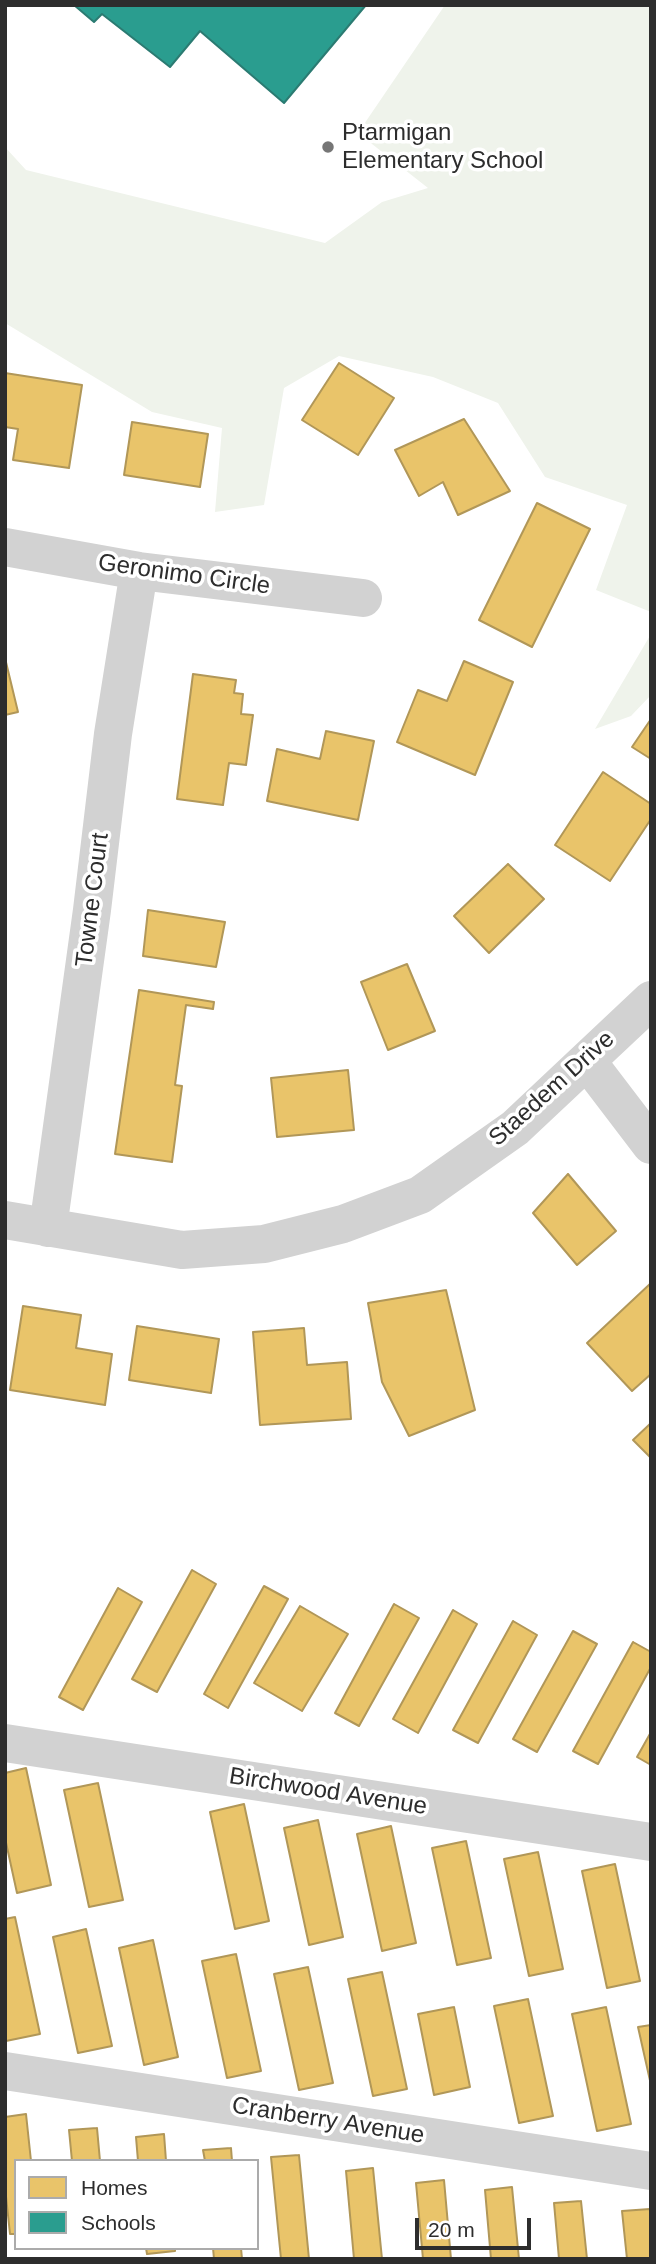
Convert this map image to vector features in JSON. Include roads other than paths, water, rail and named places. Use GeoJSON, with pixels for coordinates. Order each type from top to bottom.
{"type":"FeatureCollection","features":[{"type":"Feature","properties":{"kind":"street","name":"Geronimo Circle"},"geometry":{"type":"LineString","coordinates":[[5,547],[139,571],[363,598]]}},
{"type":"Feature","properties":{"kind":"street","name":"Towne Court"},"geometry":{"type":"LineString","coordinates":[[48,1228],[92,910],[113,734],[139,571]]}},
{"type":"Feature","properties":{"kind":"street","name":"Staedem Drive"},"geometry":{"type":"LineString","coordinates":[[5,1220],[182,1250],[264,1244],[343,1224],[420,1195],[515,1128],[651,1000]]}},
{"type":"Feature","properties":{"kind":"street"},"geometry":{"type":"LineString","coordinates":[[587,1061],[651,1145]]}},
{"type":"Feature","properties":{"kind":"street","name":"Birchwood Avenue"},"geometry":{"type":"LineString","coordinates":[[5,1743],[651,1842]]}},
{"type":"Feature","properties":{"kind":"street","name":"Cranberry Avenue"},"geometry":{"type":"LineString","coordinates":[[5,2071],[651,2171]]}},
{"type":"Feature","properties":{"kind":"place","name":"Ptarmigan Elementary School"},"geometry":{"type":"Point","coordinates":[328,147]}}]}
